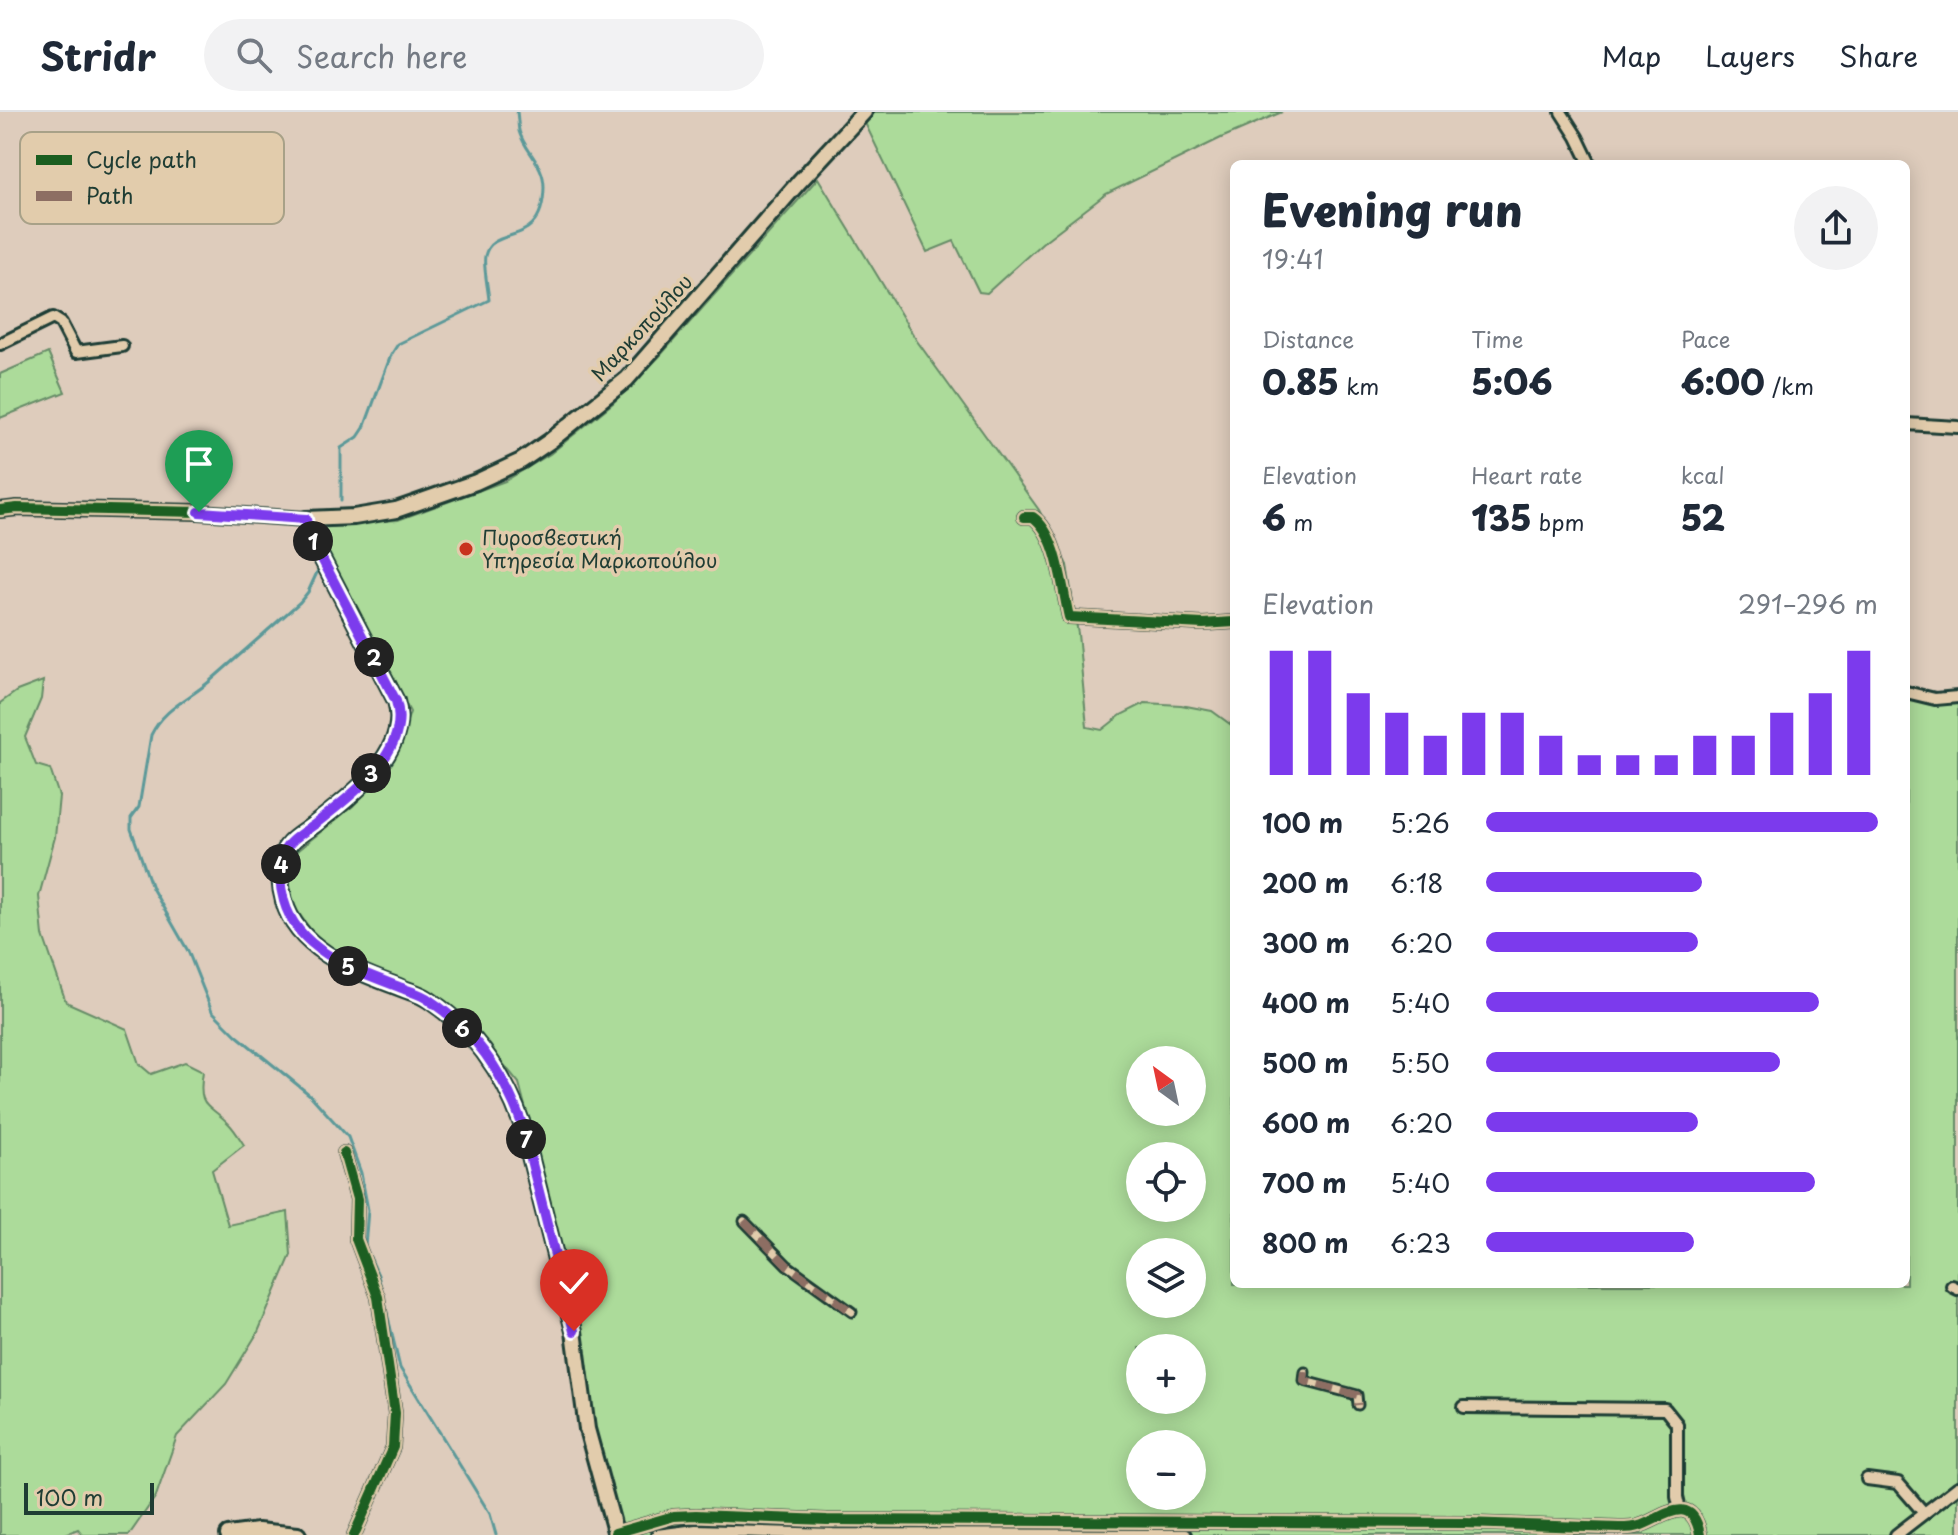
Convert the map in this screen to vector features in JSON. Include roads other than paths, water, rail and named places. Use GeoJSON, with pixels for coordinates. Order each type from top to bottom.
{"type":"FeatureCollection","features":[{"type":"Feature","properties":{"kind":"main road","name":"Μαρκοπούλου"},"geometry":{"type":"LineString","coordinates":[[306,519],[354,517],[396,510],[476,482],[521,461],[550,441],[627,379],[864,112]]}},
{"type":"Feature","properties":{"kind":"main road"},"geometry":{"type":"LineString","coordinates":[[306,519],[308,532],[370,649],[399,712],[396,732],[379,765],[341,803],[290,842],[284,852],[280,880],[285,904],[307,937],[325,954],[427,998],[451,1017],[498,1069],[511,1092],[522,1124],[574,1331],[587,1429],[613,1534]]}},
{"type":"Feature","properties":{"kind":"main road"},"geometry":{"type":"LineString","coordinates":[[228,1535],[258,1531],[298,1535]]}},
{"type":"Feature","properties":{"kind":"street"},"geometry":{"type":"LineString","coordinates":[[1561,112],[1588,160]]}},
{"type":"Feature","properties":{"kind":"street"},"geometry":{"type":"LineString","coordinates":[[0,344],[53,318],[61,323],[76,352],[122,346]]}},
{"type":"Feature","properties":{"kind":"street"},"geometry":{"type":"LineString","coordinates":[[1910,424],[1958,427]]}},
{"type":"Feature","properties":{"kind":"street"},"geometry":{"type":"LineString","coordinates":[[0,510],[199,512],[306,519]]}},
{"type":"Feature","properties":{"kind":"street"},"geometry":{"type":"LineString","coordinates":[[1024,517],[1039,521],[1047,535],[1060,572],[1069,617],[1203,624],[1230,622]]}},
{"type":"Feature","properties":{"kind":"street"},"geometry":{"type":"LineString","coordinates":[[1910,693],[1935,699],[1958,697]]}},
{"type":"Feature","properties":{"kind":"street"},"geometry":{"type":"LineString","coordinates":[[344,1153],[357,1199],[356,1239],[378,1297],[395,1413],[393,1447],[354,1535]]}},
{"type":"Feature","properties":{"kind":"street"},"geometry":{"type":"LineString","coordinates":[[744,1221],[787,1265],[852,1312]]}},
{"type":"Feature","properties":{"kind":"street"},"geometry":{"type":"LineString","coordinates":[[1305,1372],[1304,1381],[1357,1395],[1358,1405]]}},
{"type":"Feature","properties":{"kind":"street"},"geometry":{"type":"LineString","coordinates":[[1464,1407],[1665,1409],[1677,1424],[1677,1497],[1680,1510]]}},
{"type":"Feature","properties":{"kind":"street"},"geometry":{"type":"LineString","coordinates":[[1867,1479],[1898,1483],[1924,1513]]}},
{"type":"Feature","properties":{"kind":"street"},"geometry":{"type":"LineString","coordinates":[[1896,1535],[1958,1487]]}},
{"type":"Feature","properties":{"kind":"street"},"geometry":{"type":"LineString","coordinates":[[613,1534],[674,1516],[827,1520],[1464,1523],[1619,1528],[1642,1525],[1667,1511],[1680,1510],[1694,1519],[1700,1535]]}},
{"type":"Feature","properties":{"kind":"street"},"geometry":{"type":"LineString","coordinates":[[908,1518],[908,1533]]}},
{"type":"Feature","properties":{"kind":"street"},"geometry":{"type":"LineString","coordinates":[[657,1535],[696,1530],[833,1534],[1185,1535]]}},
{"type":"Feature","properties":{"kind":"waterway"},"geometry":{"type":"LineString","coordinates":[[341,500],[341,448],[358,437],[364,428],[398,344],[489,300],[485,256],[490,246],[497,240],[527,229],[535,221],[541,207],[543,179],[519,131],[517,112]]}},
{"type":"Feature","properties":{"kind":"waterway"},"geometry":{"type":"LineString","coordinates":[[320,566],[300,602],[156,726],[151,735],[139,807],[131,818],[131,829],[152,888],[188,951],[212,1011],[236,1035],[310,1095],[348,1137],[361,1173],[368,1210],[365,1246],[378,1275],[400,1368],[490,1514],[496,1535]]}},
{"type":"Feature","properties":{"kind":"place","name":"Πυροσβεστική Υπηρεσία Μαρκοπούλου"},"geometry":{"type":"Point","coordinates":[466,549]}}]}
